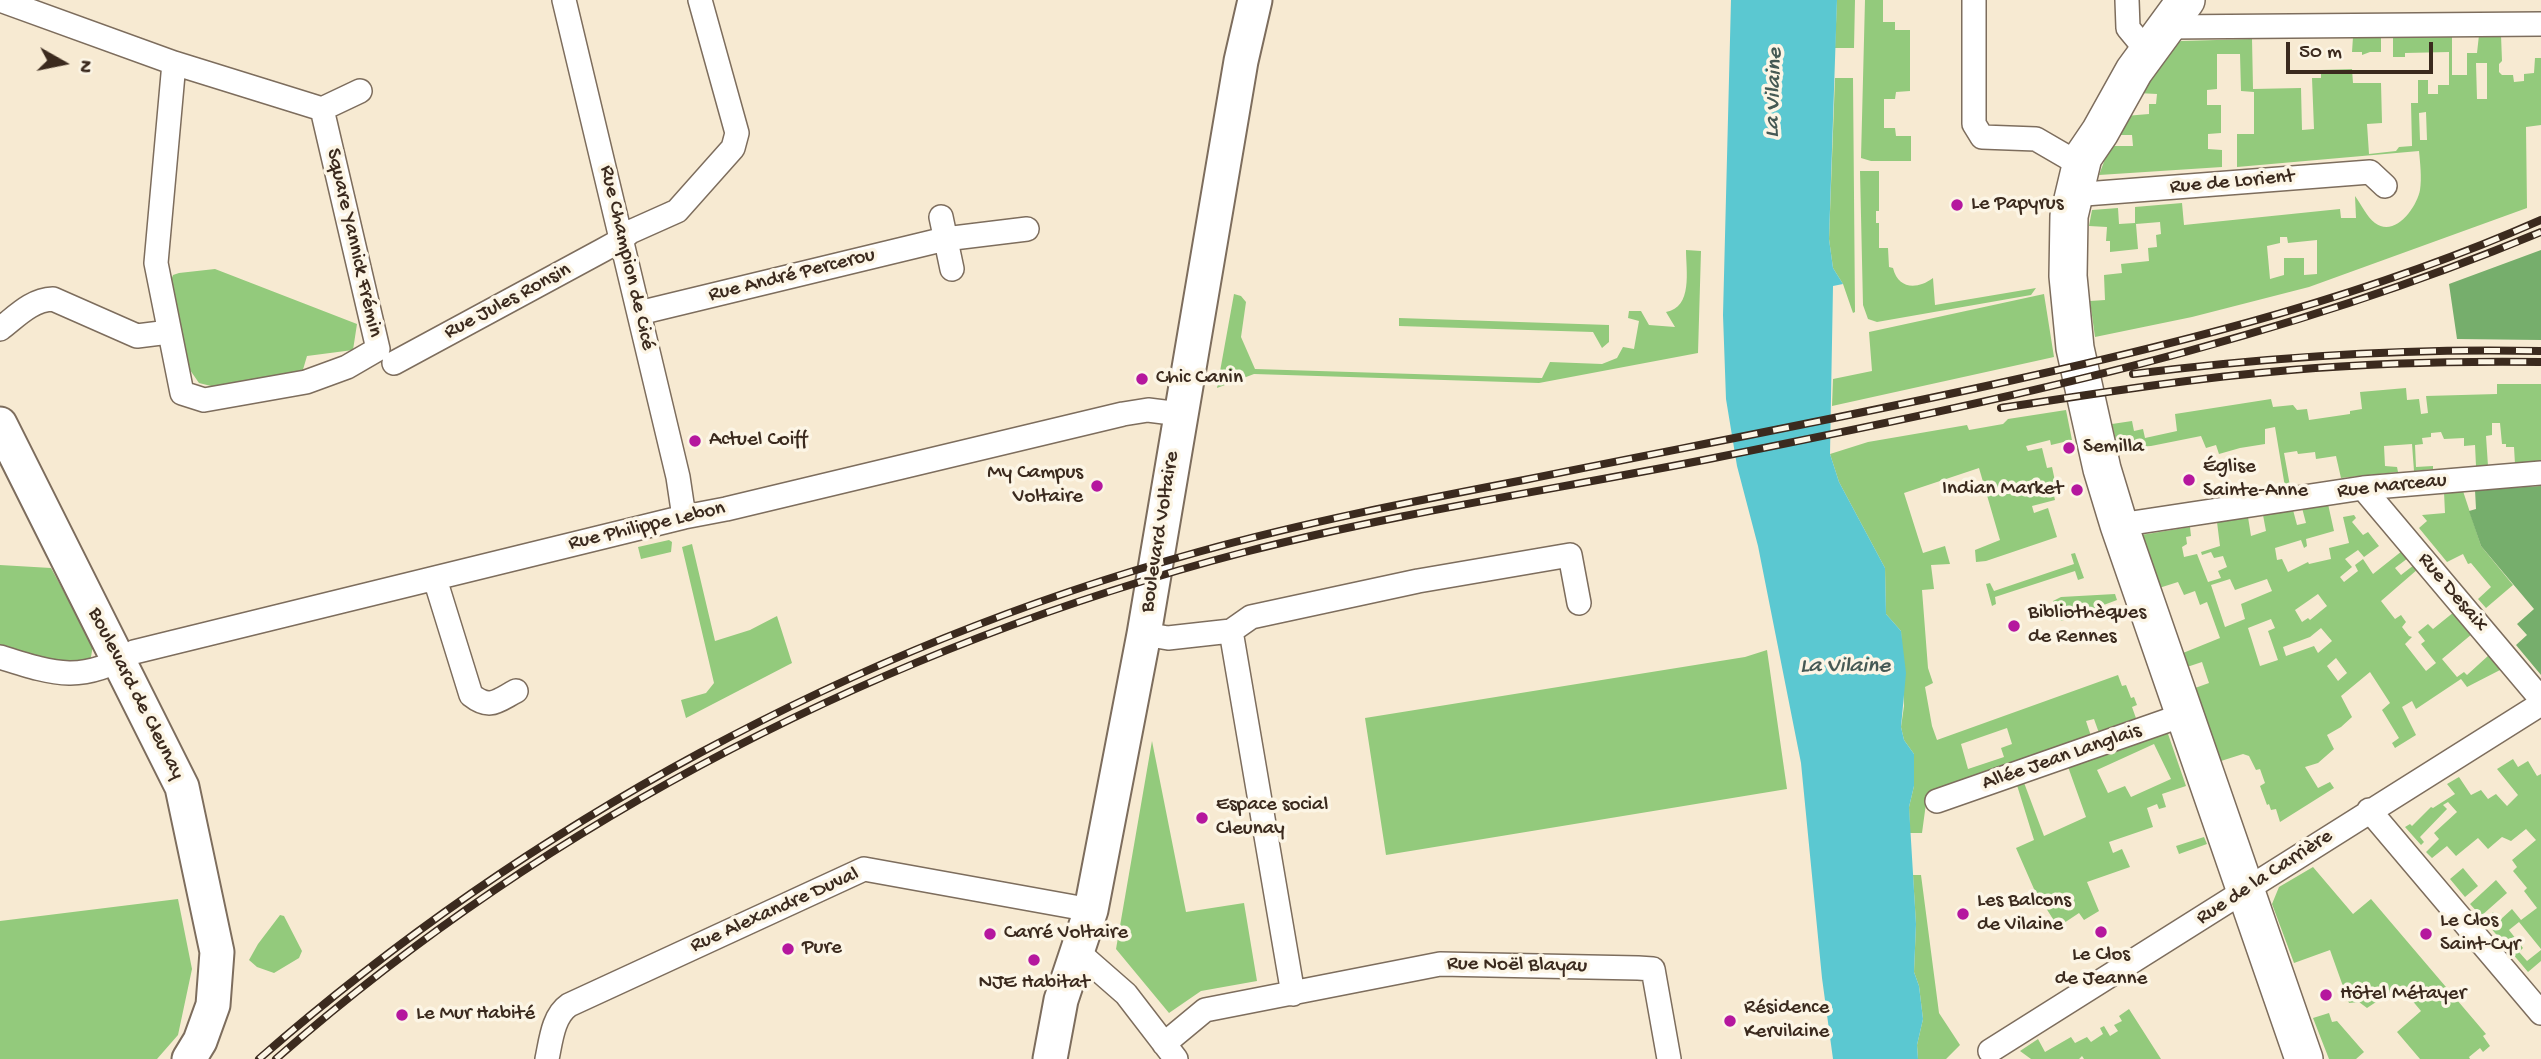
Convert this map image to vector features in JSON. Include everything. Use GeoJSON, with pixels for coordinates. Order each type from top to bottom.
{"type":"FeatureCollection","features":[{"type":"Feature","properties":{"kind":"main road","name":"Boulevard Voltaire"},"geometry":{"type":"LineString","coordinates":[[1050,1059],[1061,1000],[1091,910],[1144,634],[1246,35],[1255,0]]}},
{"type":"Feature","properties":{"kind":"main road"},"geometry":{"type":"LineString","coordinates":[[2162,24],[2083,157],[2072,195],[2068,276],[2075,348],[2102,469],[2119,525],[2304,1059]]}},
{"type":"Feature","properties":{"kind":"main road","name":"Boulevard de Cleunay"},"geometry":{"type":"LineString","coordinates":[[0,424],[183,787],[215,938],[217,965],[213,1005],[200,1041],[189,1059]]}},
{"type":"Feature","properties":{"kind":"street"},"geometry":{"type":"LineString","coordinates":[[0,0],[174,63],[322,109],[360,91]]}},
{"type":"Feature","properties":{"kind":"street","name":"Rue Champion de Cicé"},"geometry":{"type":"LineString","coordinates":[[564,0],[678,477],[684,517]]}},
{"type":"Feature","properties":{"kind":"street","name":"Rue Jules Ronsin"},"geometry":{"type":"LineString","coordinates":[[394,363],[621,240],[630,232],[677,211],[736,143],[737,133],[700,0]]}},
{"type":"Feature","properties":{"kind":"street"},"geometry":{"type":"LineString","coordinates":[[1974,0],[1974,124],[1977,133],[1982,137],[2036,139],[2067,157],[2083,157]]}},
{"type":"Feature","properties":{"kind":"street"},"geometry":{"type":"LineString","coordinates":[[2127,0],[2127,27],[2162,24],[2541,24]]}},
{"type":"Feature","properties":{"kind":"street","name":"Square Yannick Frémin"},"geometry":{"type":"LineString","coordinates":[[174,63],[156,263],[183,393],[204,400],[306,382],[347,367],[378,349],[322,109]]}},
{"type":"Feature","properties":{"kind":"street","name":"Rue de Lorient"},"geometry":{"type":"LineString","coordinates":[[2072,195],[2370,172],[2385,186]]}},
{"type":"Feature","properties":{"kind":"street"},"geometry":{"type":"LineString","coordinates":[[943,228],[952,269]]}},
{"type":"Feature","properties":{"kind":"street","name":"Rue André Percerou"},"geometry":{"type":"LineString","coordinates":[[639,313],[943,228],[1027,229]]}},
{"type":"Feature","properties":{"kind":"street"},"geometry":{"type":"LineString","coordinates":[[0,329],[33,303],[53,299],[137,336],[169,332]]}},
{"type":"Feature","properties":{"kind":"street","name":"Rue Philippe Lebon"},"geometry":{"type":"LineString","coordinates":[[0,657],[48,672],[101,670],[134,652],[684,517],[1123,414],[1147,410],[1180,414]]}},
{"type":"Feature","properties":{"kind":"street","name":"Rue Marceau"},"geometry":{"type":"LineString","coordinates":[[2119,525],[2363,488],[2541,473]]}},
{"type":"Feature","properties":{"kind":"street","name":"Rue Desaix"},"geometry":{"type":"LineString","coordinates":[[2363,488],[2541,702]]}},
{"type":"Feature","properties":{"kind":"street"},"geometry":{"type":"LineString","coordinates":[[1144,634],[1168,638],[1231,631],[1251,617],[1418,581],[1570,555],[1579,603]]}},
{"type":"Feature","properties":{"kind":"street"},"geometry":{"type":"LineString","coordinates":[[435,579],[471,695],[481,702],[492,704],[516,691]]}},
{"type":"Feature","properties":{"kind":"street"},"geometry":{"type":"LineString","coordinates":[[1231,631],[1293,994]]}},
{"type":"Feature","properties":{"kind":"street","name":"Rue de la Carrière"},"geometry":{"type":"LineString","coordinates":[[1990,1051],[2246,892],[2253,884],[2541,702]]}},
{"type":"Feature","properties":{"kind":"street","name":"Allée Jean Langlais"},"geometry":{"type":"LineString","coordinates":[[1937,801],[2186,713]]}},
{"type":"Feature","properties":{"kind":"street"},"geometry":{"type":"LineString","coordinates":[[2369,810],[2541,1013]]}},
{"type":"Feature","properties":{"kind":"street","name":"Rue Alexandre Duval"},"geometry":{"type":"LineString","coordinates":[[547,1059],[557,1018],[561,1010],[569,1005],[864,869],[1091,910]]}},
{"type":"Feature","properties":{"kind":"street"},"geometry":{"type":"LineString","coordinates":[[1078,953],[1126,994],[1170,1051]]}},
{"type":"Feature","properties":{"kind":"street","name":"Rue Noël Blayau"},"geometry":{"type":"LineString","coordinates":[[1170,1051],[1205,1010],[1440,964],[1653,969],[1668,1059]]}},
{"type":"Feature","properties":{"kind":"green space"},"geometry":{"type":"Polygon","coordinates":[[[1837,0],[1855,0],[1854,48],[1835,48],[1837,0]]]}},
{"type":"Feature","properties":{"kind":"green space"},"geometry":{"type":"Polygon","coordinates":[[[1865,0],[1883,0],[1883,22],[1895,22],[1895,30],[1910,30],[1910,91],[1896,92],[1895,99],[1884,99],[1884,128],[1895,128],[1896,136],[1911,136],[1911,161],[1871,161],[1861,158],[1865,0]]]}},
{"type":"Feature","properties":{"kind":"green space"},"geometry":{"type":"Polygon","coordinates":[[[2479,35],[2501,35],[2502,61],[2499,64],[2499,72],[2502,75],[2513,75],[2514,82],[2524,81],[2524,74],[2534,73],[2535,58],[2541,58],[2541,125],[2526,127],[2527,208],[2309,287],[2192,317],[2095,337],[2090,301],[2105,300],[2104,275],[2122,273],[2121,264],[2149,261],[2148,248],[2157,247],[2156,235],[2161,234],[2160,222],[2136,224],[2138,249],[2110,252],[2110,241],[2106,241],[2107,227],[2089,226],[2092,210],[2118,208],[2119,224],[2135,223],[2135,207],[2182,203],[2184,225],[2340,209],[2341,218],[2356,218],[2355,196],[2375,223],[2390,227],[2410,212],[2420,190],[2419,151],[2237,167],[2237,134],[2254,134],[2254,92],[2241,91],[2240,54],[2217,54],[2217,89],[2207,90],[2207,105],[2221,105],[2221,133],[2208,134],[2208,149],[2222,150],[2222,167],[2099,175],[2110,146],[2133,146],[2132,135],[2114,135],[2125,116],[2149,114],[2149,104],[2156,104],[2157,94],[2137,93],[2170,47],[2181,41],[2252,39],[2253,89],[2301,88],[2302,130],[2314,129],[2312,78],[2321,78],[2321,70],[2352,69],[2353,83],[2381,83],[2382,123],[2367,124],[2369,154],[2412,146],[2411,103],[2418,103],[2418,80],[2428,80],[2428,94],[2438,94],[2438,85],[2449,85],[2449,52],[2405,53],[2405,57],[2393,57],[2393,36],[2452,36],[2452,75],[2467,75],[2467,53],[2477,53],[2479,35]],[[2476,63],[2477,99],[2487,99],[2487,63],[2476,63]],[[2426,112],[2419,113],[2420,140],[2427,140],[2426,112]],[[2280,237],[2280,243],[2267,246],[2270,279],[2284,275],[2284,258],[2304,258],[2304,275],[2317,274],[2317,240],[2288,243],[2287,237],[2280,237]]]}},
{"type":"Feature","properties":{"kind":"green space"},"geometry":{"type":"Polygon","coordinates":[[[2353,37],[2381,37],[2381,52],[2362,55],[2362,52],[2352,52],[2353,37]]]}},
{"type":"Feature","properties":{"kind":"green space"},"geometry":{"type":"Polygon","coordinates":[[[1835,78],[1853,78],[1853,313],[1843,284],[1833,268],[1829,239],[1835,78]]]}},
{"type":"Feature","properties":{"kind":"green space"},"geometry":{"type":"Polygon","coordinates":[[[1860,171],[1879,171],[1879,211],[1876,211],[1876,223],[1879,223],[1879,248],[1888,248],[1889,267],[1893,268],[1895,275],[1904,284],[1915,286],[1933,278],[1935,305],[2036,288],[2031,295],[1877,322],[1868,319],[1863,305],[1860,171]]]}},
{"type":"Feature","properties":{"kind":"green space"},"geometry":{"type":"Polygon","coordinates":[[[1686,250],[1701,251],[1698,353],[1539,383],[1254,374],[1217,388],[1234,294],[1241,296],[1246,302],[1241,337],[1255,369],[1542,378],[1550,362],[1602,364],[1617,358],[1623,347],[1634,349],[1639,321],[1628,318],[1629,311],[1641,311],[1649,325],[1675,327],[1666,312],[1675,309],[1684,296],[1687,278],[1686,250]]]}},
{"type":"Feature","properties":{"kind":"green space"},"geometry":{"type":"Polygon","coordinates":[[[2541,250],[2541,340],[2457,339],[2449,284],[2541,250]]]}},
{"type":"Feature","properties":{"kind":"green space"},"geometry":{"type":"Polygon","coordinates":[[[215,269],[357,324],[353,350],[307,356],[302,373],[223,389],[199,383],[190,370],[171,280],[173,275],[179,273],[215,269]]]}},
{"type":"Feature","properties":{"kind":"green space"},"geometry":{"type":"Polygon","coordinates":[[[2044,294],[2054,357],[1832,406],[1833,379],[1872,371],[1869,332],[2044,294]]]}},
{"type":"Feature","properties":{"kind":"green space"},"geometry":{"type":"Polygon","coordinates":[[[1399,318],[1609,325],[1609,342],[1602,348],[1593,332],[1399,326],[1399,318]]]}},
{"type":"Feature","properties":{"kind":"green space"},"geometry":{"type":"Polygon","coordinates":[[[2497,384],[2541,384],[2541,462],[2515,464],[2514,447],[2502,444],[2500,423],[2492,423],[2492,435],[2486,436],[2488,466],[2476,466],[2475,445],[2464,446],[2464,438],[2444,439],[2441,432],[2431,433],[2431,437],[2422,438],[2423,444],[2415,445],[2416,467],[2433,466],[2433,469],[2414,471],[2412,444],[2384,446],[2385,466],[2397,467],[2398,472],[2341,478],[2336,456],[2316,459],[2315,452],[2298,454],[2297,451],[2284,453],[2290,486],[2285,487],[2275,427],[2265,429],[2265,444],[2219,454],[2216,445],[2206,448],[2201,436],[2151,446],[2118,448],[2112,424],[2132,421],[2134,431],[2143,429],[2145,438],[2177,431],[2175,414],[2271,399],[2273,407],[2293,405],[2297,410],[2307,409],[2309,420],[2350,414],[2350,411],[2362,409],[2360,392],[2406,388],[2407,400],[2419,399],[2421,414],[2428,413],[2426,396],[2497,394],[2497,384]]]}},
{"type":"Feature","properties":{"kind":"green space"},"geometry":{"type":"Polygon","coordinates":[[[2066,410],[2072,440],[2051,445],[2050,440],[2026,446],[2028,451],[2042,448],[2047,468],[2052,467],[2055,481],[2051,483],[2055,500],[2032,506],[2034,513],[2048,508],[2057,537],[1976,562],[1975,550],[2000,540],[1979,468],[1904,493],[1923,553],[1945,546],[1950,564],[1931,565],[1934,589],[1922,590],[1928,668],[1933,683],[1925,687],[1937,740],[2118,675],[2122,686],[2126,685],[2131,698],[2134,697],[2137,705],[2132,707],[2137,721],[2099,733],[2094,719],[2086,721],[2091,736],[1927,796],[1922,833],[1910,833],[1909,807],[1914,786],[1914,754],[1904,740],[1901,727],[1904,706],[1901,631],[1886,614],[1885,568],[1839,482],[1830,454],[1868,442],[1967,425],[1969,430],[2003,424],[2008,419],[2066,410]],[[2007,728],[1961,744],[1968,769],[2004,757],[2001,748],[2012,744],[2007,728]]]}},
{"type":"Feature","properties":{"kind":"green space"},"geometry":{"type":"Polygon","coordinates":[[[2541,486],[2541,675],[2516,645],[2527,635],[2517,624],[2534,609],[2481,546],[2469,511],[2476,509],[2475,490],[2541,486]]]}},
{"type":"Feature","properties":{"kind":"green space"},"geometry":{"type":"Polygon","coordinates":[[[2463,491],[2481,546],[2513,585],[2486,608],[2478,599],[2491,587],[2471,563],[2468,564],[2463,554],[2447,562],[2419,528],[2427,521],[2422,515],[2445,513],[2444,492],[2463,491]]]}},
{"type":"Feature","properties":{"kind":"green space"},"geometry":{"type":"Polygon","coordinates":[[[2328,504],[2334,531],[2306,539],[2307,546],[2304,548],[2301,540],[2275,548],[2277,560],[2282,559],[2288,572],[2308,562],[2309,564],[2331,559],[2329,548],[2349,543],[2343,517],[2354,515],[2356,518],[2352,522],[2363,535],[2368,532],[2379,546],[2364,557],[2358,550],[2345,559],[2352,567],[2340,577],[2344,582],[2358,571],[2355,565],[2363,559],[2373,574],[2402,551],[2408,558],[2395,568],[2401,575],[2414,565],[2418,569],[2381,601],[2395,619],[2401,615],[2406,622],[2402,627],[2412,637],[2405,644],[2426,671],[2436,663],[2421,644],[2425,641],[2418,632],[2428,624],[2433,629],[2454,612],[2472,634],[2442,659],[2457,677],[2464,672],[2467,675],[2489,655],[2502,669],[2467,687],[2461,679],[2416,709],[2412,701],[2402,707],[2416,735],[2395,748],[2392,743],[2399,738],[2382,710],[2390,703],[2370,672],[2341,696],[2352,717],[2327,735],[2334,749],[2318,763],[2305,767],[2318,788],[2330,782],[2334,788],[2280,822],[2276,809],[2271,810],[2269,804],[2267,805],[2260,786],[2265,783],[2260,769],[2256,770],[2249,756],[2243,754],[2221,761],[2195,688],[2209,683],[2202,662],[2187,667],[2183,653],[2220,638],[2207,602],[2200,605],[2195,591],[2184,595],[2178,582],[2159,588],[2141,535],[2190,527],[2191,536],[2186,537],[2187,544],[2182,547],[2184,557],[2197,554],[2208,582],[2221,578],[2218,571],[2227,567],[2223,556],[2214,558],[2211,552],[2202,555],[2201,552],[2220,546],[2217,522],[2248,517],[2251,536],[2266,531],[2263,515],[2293,510],[2297,525],[2306,523],[2302,508],[2328,504]],[[2230,579],[2211,585],[2225,627],[2245,619],[2241,604],[2272,591],[2267,579],[2235,590],[2230,579]],[[2318,594],[2295,610],[2302,622],[2308,618],[2310,620],[2327,606],[2318,594]],[[2271,619],[2248,628],[2260,666],[2278,660],[2268,631],[2275,628],[2271,619]],[[2321,628],[2310,637],[2283,647],[2286,656],[2314,646],[2318,653],[2332,641],[2321,628]],[[2336,658],[2327,666],[2338,681],[2347,673],[2336,658]]]}},
{"type":"Feature","properties":{"kind":"green space"},"geometry":{"type":"Polygon","coordinates":[[[669,540],[672,542],[671,552],[641,559],[638,547],[669,540]]]}},
{"type":"Feature","properties":{"kind":"green space"},"geometry":{"type":"Polygon","coordinates":[[[692,544],[715,641],[750,630],[777,616],[792,663],[686,718],[681,700],[706,693],[714,683],[682,547],[692,544]]]}},
{"type":"Feature","properties":{"kind":"green space"},"geometry":{"type":"Polygon","coordinates":[[[2075,553],[2084,578],[2078,580],[2075,571],[1995,597],[1996,604],[1992,606],[1986,584],[1990,583],[1994,591],[2074,564],[2071,554],[2075,553]]]}},
{"type":"Feature","properties":{"kind":"green space"},"geometry":{"type":"Polygon","coordinates":[[[0,565],[51,568],[93,645],[91,657],[87,662],[57,661],[0,645],[0,565]]]}},
{"type":"Feature","properties":{"kind":"green space"},"geometry":{"type":"Polygon","coordinates":[[[2115,594],[2117,600],[2061,621],[2053,601],[2061,597],[2115,594]]]}},
{"type":"Feature","properties":{"kind":"green space"},"geometry":{"type":"Polygon","coordinates":[[[1767,650],[1787,789],[1386,855],[1365,718],[1745,657],[1767,650]]]}},
{"type":"Feature","properties":{"kind":"green space"},"geometry":{"type":"Polygon","coordinates":[[[2167,731],[2186,786],[2162,794],[2166,807],[2159,809],[2157,804],[2147,808],[2153,827],[2109,842],[2113,853],[2122,849],[2130,867],[2087,882],[2099,911],[2084,920],[2079,913],[2058,927],[2034,889],[2016,848],[2034,840],[2016,782],[2023,780],[2044,836],[2086,817],[2067,764],[2167,731]],[[2154,744],[2097,770],[2108,793],[2125,786],[2131,797],[2171,779],[2154,744]]]}},
{"type":"Feature","properties":{"kind":"green space"},"geometry":{"type":"Polygon","coordinates":[[[1152,741],[1186,912],[1244,903],[1257,981],[1201,991],[1169,1013],[1116,949],[1152,741]]]}},
{"type":"Feature","properties":{"kind":"green space"},"geometry":{"type":"Polygon","coordinates":[[[2513,759],[2518,767],[2528,761],[2537,776],[2541,774],[2541,949],[2519,922],[2509,930],[2523,948],[2519,952],[2527,961],[2541,950],[2541,961],[2528,972],[2484,920],[2493,912],[2500,920],[2512,909],[2521,920],[2537,908],[2524,891],[2527,888],[2513,871],[2517,867],[2512,860],[2536,840],[2526,829],[2511,841],[2502,837],[2488,849],[2478,838],[2456,856],[2447,846],[2432,858],[2426,852],[2439,839],[2434,833],[2457,812],[2448,802],[2443,805],[2447,809],[2420,837],[2424,842],[2421,845],[2405,827],[2410,824],[2412,826],[2431,807],[2455,794],[2447,784],[2459,777],[2471,795],[2481,790],[2488,799],[2496,794],[2507,806],[2518,795],[2497,769],[2513,759]]]}},
{"type":"Feature","properties":{"kind":"green space"},"geometry":{"type":"Polygon","coordinates":[[[2204,837],[2207,844],[2179,854],[2176,846],[2204,837]]]}},
{"type":"Feature","properties":{"kind":"green space"},"geometry":{"type":"Polygon","coordinates":[[[2313,867],[2353,914],[2371,899],[2486,1034],[2483,1036],[2490,1046],[2483,1052],[2480,1048],[2470,1059],[2420,1059],[2397,1032],[2421,1011],[2400,986],[2367,1008],[2359,1002],[2349,1003],[2330,950],[2294,963],[2272,904],[2279,887],[2313,867]]]}},
{"type":"Feature","properties":{"kind":"green space"},"geometry":{"type":"Polygon","coordinates":[[[2463,868],[2478,886],[2465,897],[2450,879],[2463,868]]]}},
{"type":"Feature","properties":{"kind":"green space"},"geometry":{"type":"Polygon","coordinates":[[[1913,875],[1921,875],[1939,1013],[1960,1045],[1946,1059],[1918,1059],[1917,1045],[1923,1019],[1919,986],[1914,972],[1916,924],[1913,875]]]}},
{"type":"Feature","properties":{"kind":"green space"},"geometry":{"type":"Polygon","coordinates":[[[2496,880],[2507,893],[2481,916],[2470,904],[2496,880]]]}},
{"type":"Feature","properties":{"kind":"green space"},"geometry":{"type":"Polygon","coordinates":[[[178,899],[192,969],[178,1035],[157,1059],[0,1059],[0,921],[178,899]]]}},
{"type":"Feature","properties":{"kind":"green space"},"geometry":{"type":"Polygon","coordinates":[[[280,915],[284,916],[302,951],[299,958],[274,973],[257,967],[249,960],[280,915]]]}},
{"type":"Feature","properties":{"kind":"green space"},"geometry":{"type":"Polygon","coordinates":[[[2129,1009],[2161,1059],[2084,1059],[2082,1056],[2079,1059],[2031,1059],[2020,1051],[2038,1039],[2045,1052],[2071,1037],[2075,1043],[2087,1037],[2091,1042],[2103,1034],[2100,1028],[2104,1026],[2110,1036],[2118,1031],[2114,1025],[2122,1021],[2119,1016],[2129,1009]]]}},
{"type":"Feature","properties":{"kind":"green space"},"geometry":{"type":"Polygon","coordinates":[[[2329,1013],[2332,1022],[2337,1021],[2364,1052],[2356,1059],[2329,1059],[2313,1018],[2329,1013]]]}},
{"type":"Feature","properties":{"kind":"water","name":"La Vilaine"},"geometry":{"type":"Polygon","coordinates":[[[1731,0],[1837,0],[1829,239],[1833,268],[1843,284],[1833,286],[1830,454],[1839,482],[1885,568],[1886,614],[1901,631],[1906,673],[1901,727],[1904,740],[1914,754],[1914,786],[1909,807],[1916,924],[1914,972],[1919,986],[1923,1019],[1917,1045],[1918,1059],[1833,1059],[1822,978],[1801,763],[1758,546],[1737,466],[1726,399],[1723,315],[1731,0]]]}},
{"type":"Feature","properties":{"kind":"railway"},"geometry":{"type":"LineString","coordinates":[[259,1059],[363,973],[471,893],[584,820],[700,753],[820,692],[943,638],[1069,592],[1239,541],[1401,504],[1888,407],[2145,350],[2346,293],[2477,247],[2541,220]]}},
{"type":"Feature","properties":{"kind":"railway"},"geometry":{"type":"LineString","coordinates":[[276,1059],[383,971],[494,890],[610,816],[731,749],[855,689],[982,636],[1113,591],[1303,538],[1420,513],[1820,437],[2134,366],[2339,307],[2440,272],[2541,232]]}},
{"type":"Feature","properties":{"kind":"railway"},"geometry":{"type":"LineString","coordinates":[[2133,374],[2337,355],[2541,351]]}},
{"type":"Feature","properties":{"kind":"railway"},"geometry":{"type":"LineString","coordinates":[[2001,408],[2255,373],[2416,363],[2541,362]]}},
{"type":"Feature","properties":{"kind":"place","name":"Le Papyrus"},"geometry":{"type":"Point","coordinates":[1957,205]}},
{"type":"Feature","properties":{"kind":"place","name":"Chic Canin"},"geometry":{"type":"Point","coordinates":[1142,379]}},
{"type":"Feature","properties":{"kind":"place","name":"Actuel Coiff"},"geometry":{"type":"Point","coordinates":[695,441]}},
{"type":"Feature","properties":{"kind":"place","name":"Semilla"},"geometry":{"type":"Point","coordinates":[2069,448]}},
{"type":"Feature","properties":{"kind":"place","name":"Église Sainte-Anne"},"geometry":{"type":"Point","coordinates":[2189,480]}},
{"type":"Feature","properties":{"kind":"place","name":"My Campus Voltaire"},"geometry":{"type":"Point","coordinates":[1097,486]}},
{"type":"Feature","properties":{"kind":"place","name":"Indian Market"},"geometry":{"type":"Point","coordinates":[2077,490]}},
{"type":"Feature","properties":{"kind":"place","name":"Bibliothèques de Rennes"},"geometry":{"type":"Point","coordinates":[2014,626]}},
{"type":"Feature","properties":{"kind":"place","name":"Espace social Cleunay"},"geometry":{"type":"Point","coordinates":[1202,818]}},
{"type":"Feature","properties":{"kind":"place","name":"Les Balcons de Vilaine"},"geometry":{"type":"Point","coordinates":[1963,914]}},
{"type":"Feature","properties":{"kind":"place","name":"Le Clos de Jeanne"},"geometry":{"type":"Point","coordinates":[2101,932]}},
{"type":"Feature","properties":{"kind":"place","name":"Carré Voltaire"},"geometry":{"type":"Point","coordinates":[990,934]}},
{"type":"Feature","properties":{"kind":"place","name":"Le Clos Saint-Cyr"},"geometry":{"type":"Point","coordinates":[2426,934]}},
{"type":"Feature","properties":{"kind":"place","name":"Pure"},"geometry":{"type":"Point","coordinates":[788,949]}},
{"type":"Feature","properties":{"kind":"place","name":"NJE Habitat"},"geometry":{"type":"Point","coordinates":[1034,960]}},
{"type":"Feature","properties":{"kind":"place","name":"Hôtel Métayer"},"geometry":{"type":"Point","coordinates":[2326,995]}},
{"type":"Feature","properties":{"kind":"place","name":"Le Mur Habité"},"geometry":{"type":"Point","coordinates":[402,1015]}},
{"type":"Feature","properties":{"kind":"place","name":"Résidence Kervilaine"},"geometry":{"type":"Point","coordinates":[1730,1021]}}]}
